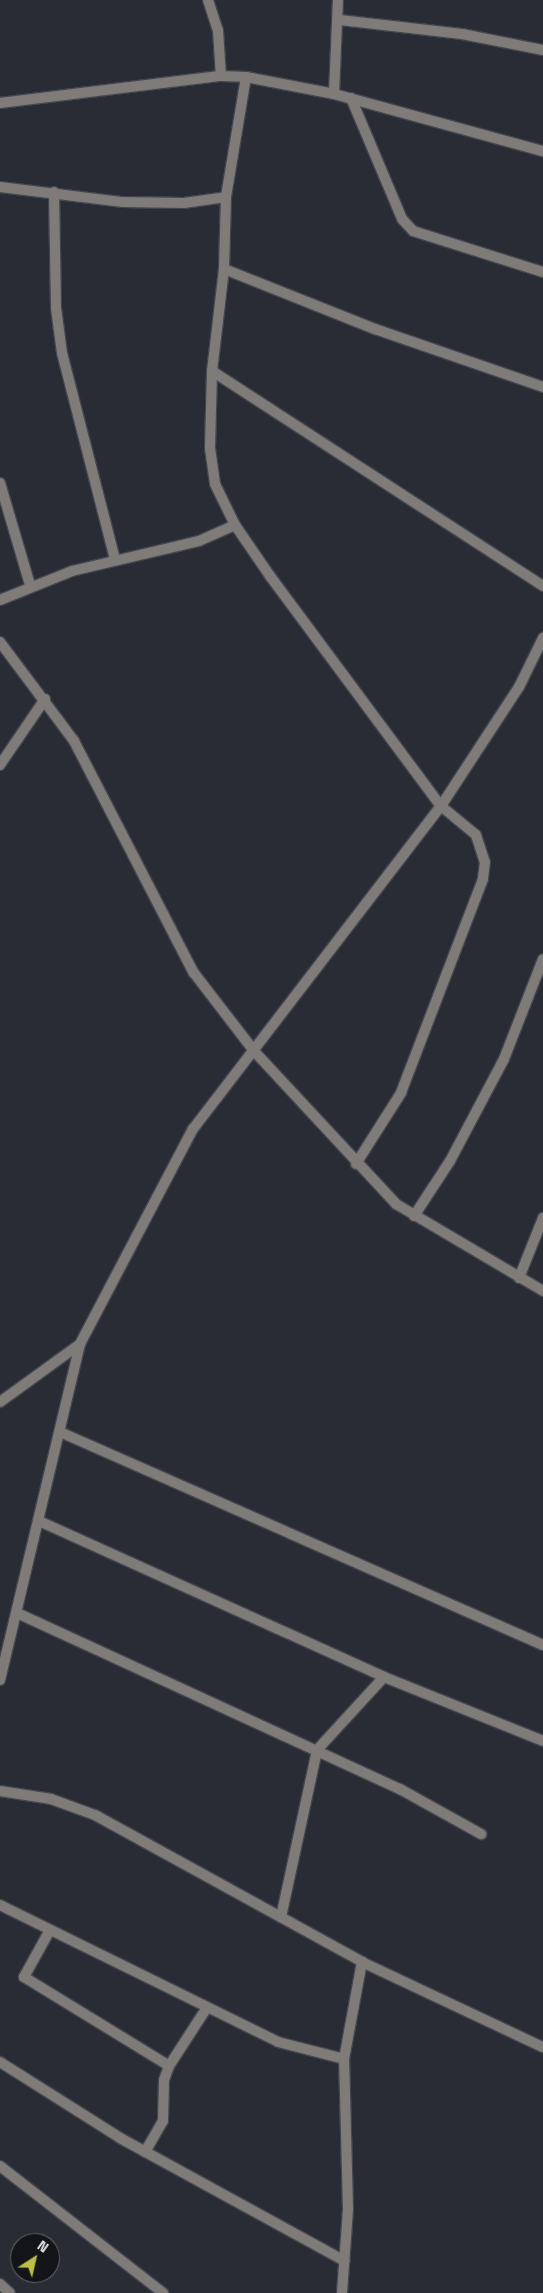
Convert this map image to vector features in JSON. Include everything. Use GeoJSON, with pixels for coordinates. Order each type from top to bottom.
{"type":"FeatureCollection","features":[{"type":"Feature","properties":{"kind":"street"},"geometry":{"type":"LineString","coordinates":[[208,0],[218,30],[221,76]]}},
{"type":"Feature","properties":{"kind":"street"},"geometry":{"type":"LineString","coordinates":[[334,94],[340,20],[338,0]]}},
{"type":"Feature","properties":{"kind":"street"},"geometry":{"type":"LineString","coordinates":[[340,20],[462,34],[543,50]]}},
{"type":"Feature","properties":{"kind":"street"},"geometry":{"type":"LineString","coordinates":[[0,103],[221,76],[246,77],[351,98],[543,151]]}},
{"type":"Feature","properties":{"kind":"street"},"geometry":{"type":"LineString","coordinates":[[246,77],[226,197],[224,269],[212,371],[210,448],[214,475],[235,525],[441,806],[476,834],[483,847],[483,879],[401,1093],[356,1164]]}},
{"type":"Feature","properties":{"kind":"street"},"geometry":{"type":"LineString","coordinates":[[351,98],[402,219],[413,231],[543,272]]}},
{"type":"Feature","properties":{"kind":"street"},"geometry":{"type":"LineString","coordinates":[[0,187],[54,192],[123,202],[184,202],[226,197]]}},
{"type":"Feature","properties":{"kind":"street"},"geometry":{"type":"LineString","coordinates":[[54,192],[56,308],[62,352],[115,559]]}},
{"type":"Feature","properties":{"kind":"street"},"geometry":{"type":"LineString","coordinates":[[224,269],[375,329],[543,387]]}},
{"type":"Feature","properties":{"kind":"street"},"geometry":{"type":"LineString","coordinates":[[212,371],[543,586]]}},
{"type":"Feature","properties":{"kind":"street"},"geometry":{"type":"LineString","coordinates":[[0,482],[30,585]]}},
{"type":"Feature","properties":{"kind":"street"},"geometry":{"type":"LineString","coordinates":[[0,600],[30,585],[115,559],[199,541],[235,525]]}},
{"type":"Feature","properties":{"kind":"street"},"geometry":{"type":"LineString","coordinates":[[0,1680],[80,1344],[193,1129],[441,806],[519,687],[543,638]]}},
{"type":"Feature","properties":{"kind":"street"},"geometry":{"type":"LineString","coordinates":[[0,642],[45,700],[90,768],[123,842],[194,973],[254,1051],[356,1164],[396,1204],[543,1292]]}},
{"type":"Feature","properties":{"kind":"street"},"geometry":{"type":"LineString","coordinates":[[0,764],[45,700]]}},
{"type":"Feature","properties":{"kind":"street"},"geometry":{"type":"LineString","coordinates":[[414,1216],[450,1161],[504,1059],[543,959]]}},
{"type":"Feature","properties":{"kind":"street"},"geometry":{"type":"LineString","coordinates":[[519,1278],[543,1218]]}},
{"type":"Feature","properties":{"kind":"street"},"geometry":{"type":"LineString","coordinates":[[0,1402],[80,1344]]}},
{"type":"Feature","properties":{"kind":"street"},"geometry":{"type":"LineString","coordinates":[[60,1432],[543,1645]]}},
{"type":"Feature","properties":{"kind":"street"},"geometry":{"type":"LineString","coordinates":[[39,1521],[384,1677],[543,1741]]}},
{"type":"Feature","properties":{"kind":"street"},"geometry":{"type":"LineString","coordinates":[[17,1613],[400,1789],[481,1834]]}},
{"type":"Feature","properties":{"kind":"street"},"geometry":{"type":"LineString","coordinates":[[281,1917],[317,1750],[384,1677]]}},
{"type":"Feature","properties":{"kind":"street"},"geometry":{"type":"LineString","coordinates":[[0,1791],[51,1799],[95,1815],[362,1962],[543,2047]]}},
{"type":"Feature","properties":{"kind":"street"},"geometry":{"type":"LineString","coordinates":[[0,1905],[206,2009],[278,2042],[344,2059]]}},
{"type":"Feature","properties":{"kind":"street"},"geometry":{"type":"LineString","coordinates":[[50,1930],[24,1977],[169,2066]]}},
{"type":"Feature","properties":{"kind":"street"},"geometry":{"type":"LineString","coordinates":[[342,2293],[348,2112],[344,2059],[362,1962]]}},
{"type":"Feature","properties":{"kind":"street"},"geometry":{"type":"LineString","coordinates":[[145,2152],[163,2121],[164,2080],[169,2066],[206,2009]]}},
{"type":"Feature","properties":{"kind":"street"},"geometry":{"type":"LineString","coordinates":[[0,2062],[145,2152],[344,2261]]}},
{"type":"Feature","properties":{"kind":"street"},"geometry":{"type":"LineString","coordinates":[[0,2166],[163,2293]]}},
{"type":"Feature","properties":{"kind":"street"},"geometry":{"type":"LineString","coordinates":[[0,2284],[10,2293]]}}]}
